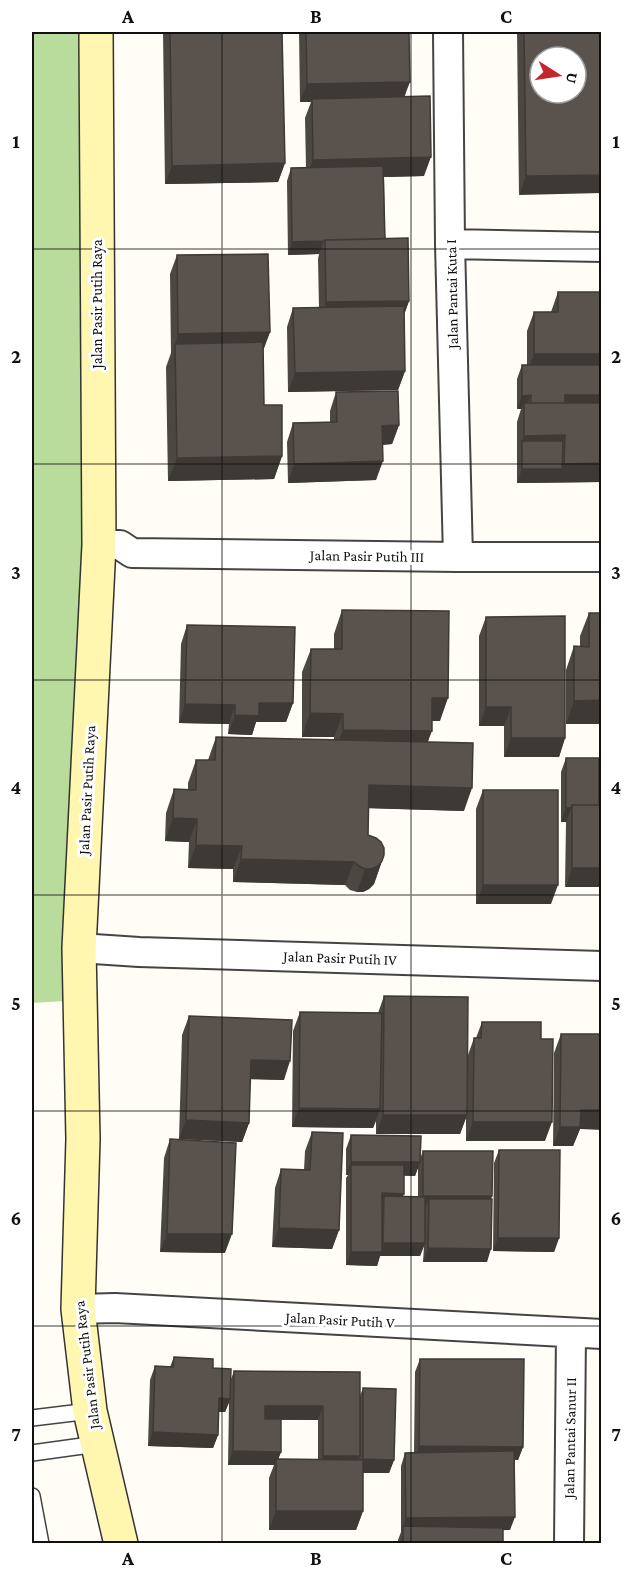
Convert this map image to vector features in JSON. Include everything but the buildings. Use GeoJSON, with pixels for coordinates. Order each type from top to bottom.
{"type":"FeatureCollection","features":[{"type":"Feature","properties":{"kind":"street","name":"Jalan Pasir Putih Raya"},"geometry":{"type":"LineString","coordinates":[[96,32],[98,555],[80,948],[83,1139],[78,1309],[90,1410],[121,1544]]}},
{"type":"Feature","properties":{"kind":"street","name":"Jalan Pantai Kuta I"},"geometry":{"type":"LineString","coordinates":[[448,32],[450,244],[458,557]]}},
{"type":"Feature","properties":{"kind":"street"},"geometry":{"type":"LineString","coordinates":[[450,244],[602,247]]}},
{"type":"Feature","properties":{"kind":"street","name":"Jalan Pasir Putih III"},"geometry":{"type":"LineString","coordinates":[[98,555],[120,563],[132,553],[602,557]]}},
{"type":"Feature","properties":{"kind":"street","name":"Jalan Pasir Putih IV"},"geometry":{"type":"LineString","coordinates":[[80,948],[139,952],[602,966]]}},
{"type":"Feature","properties":{"kind":"street","name":"Jalan Pasir Putih V"},"geometry":{"type":"LineString","coordinates":[[78,1309],[116,1308],[602,1334]]}},
{"type":"Feature","properties":{"kind":"street","name":"Jalan Pantai Sanur II"},"geometry":{"type":"LineString","coordinates":[[569,1544],[571,1333]]}},
{"type":"Feature","properties":{"kind":"lane"},"geometry":{"type":"LineString","coordinates":[[32,1418],[90,1410]]}},
{"type":"Feature","properties":{"kind":"lane"},"geometry":{"type":"LineString","coordinates":[[32,1453],[98,1444]]}},
{"type":"Feature","properties":{"kind":"lane"},"geometry":{"type":"LineString","coordinates":[[32,1496],[41,1544]]}},
{"type":"Feature","properties":{"kind":"green space"},"geometry":{"type":"Polygon","coordinates":[[[32,32],[96,32],[81,1000],[32,1003],[32,32]]]}}]}
